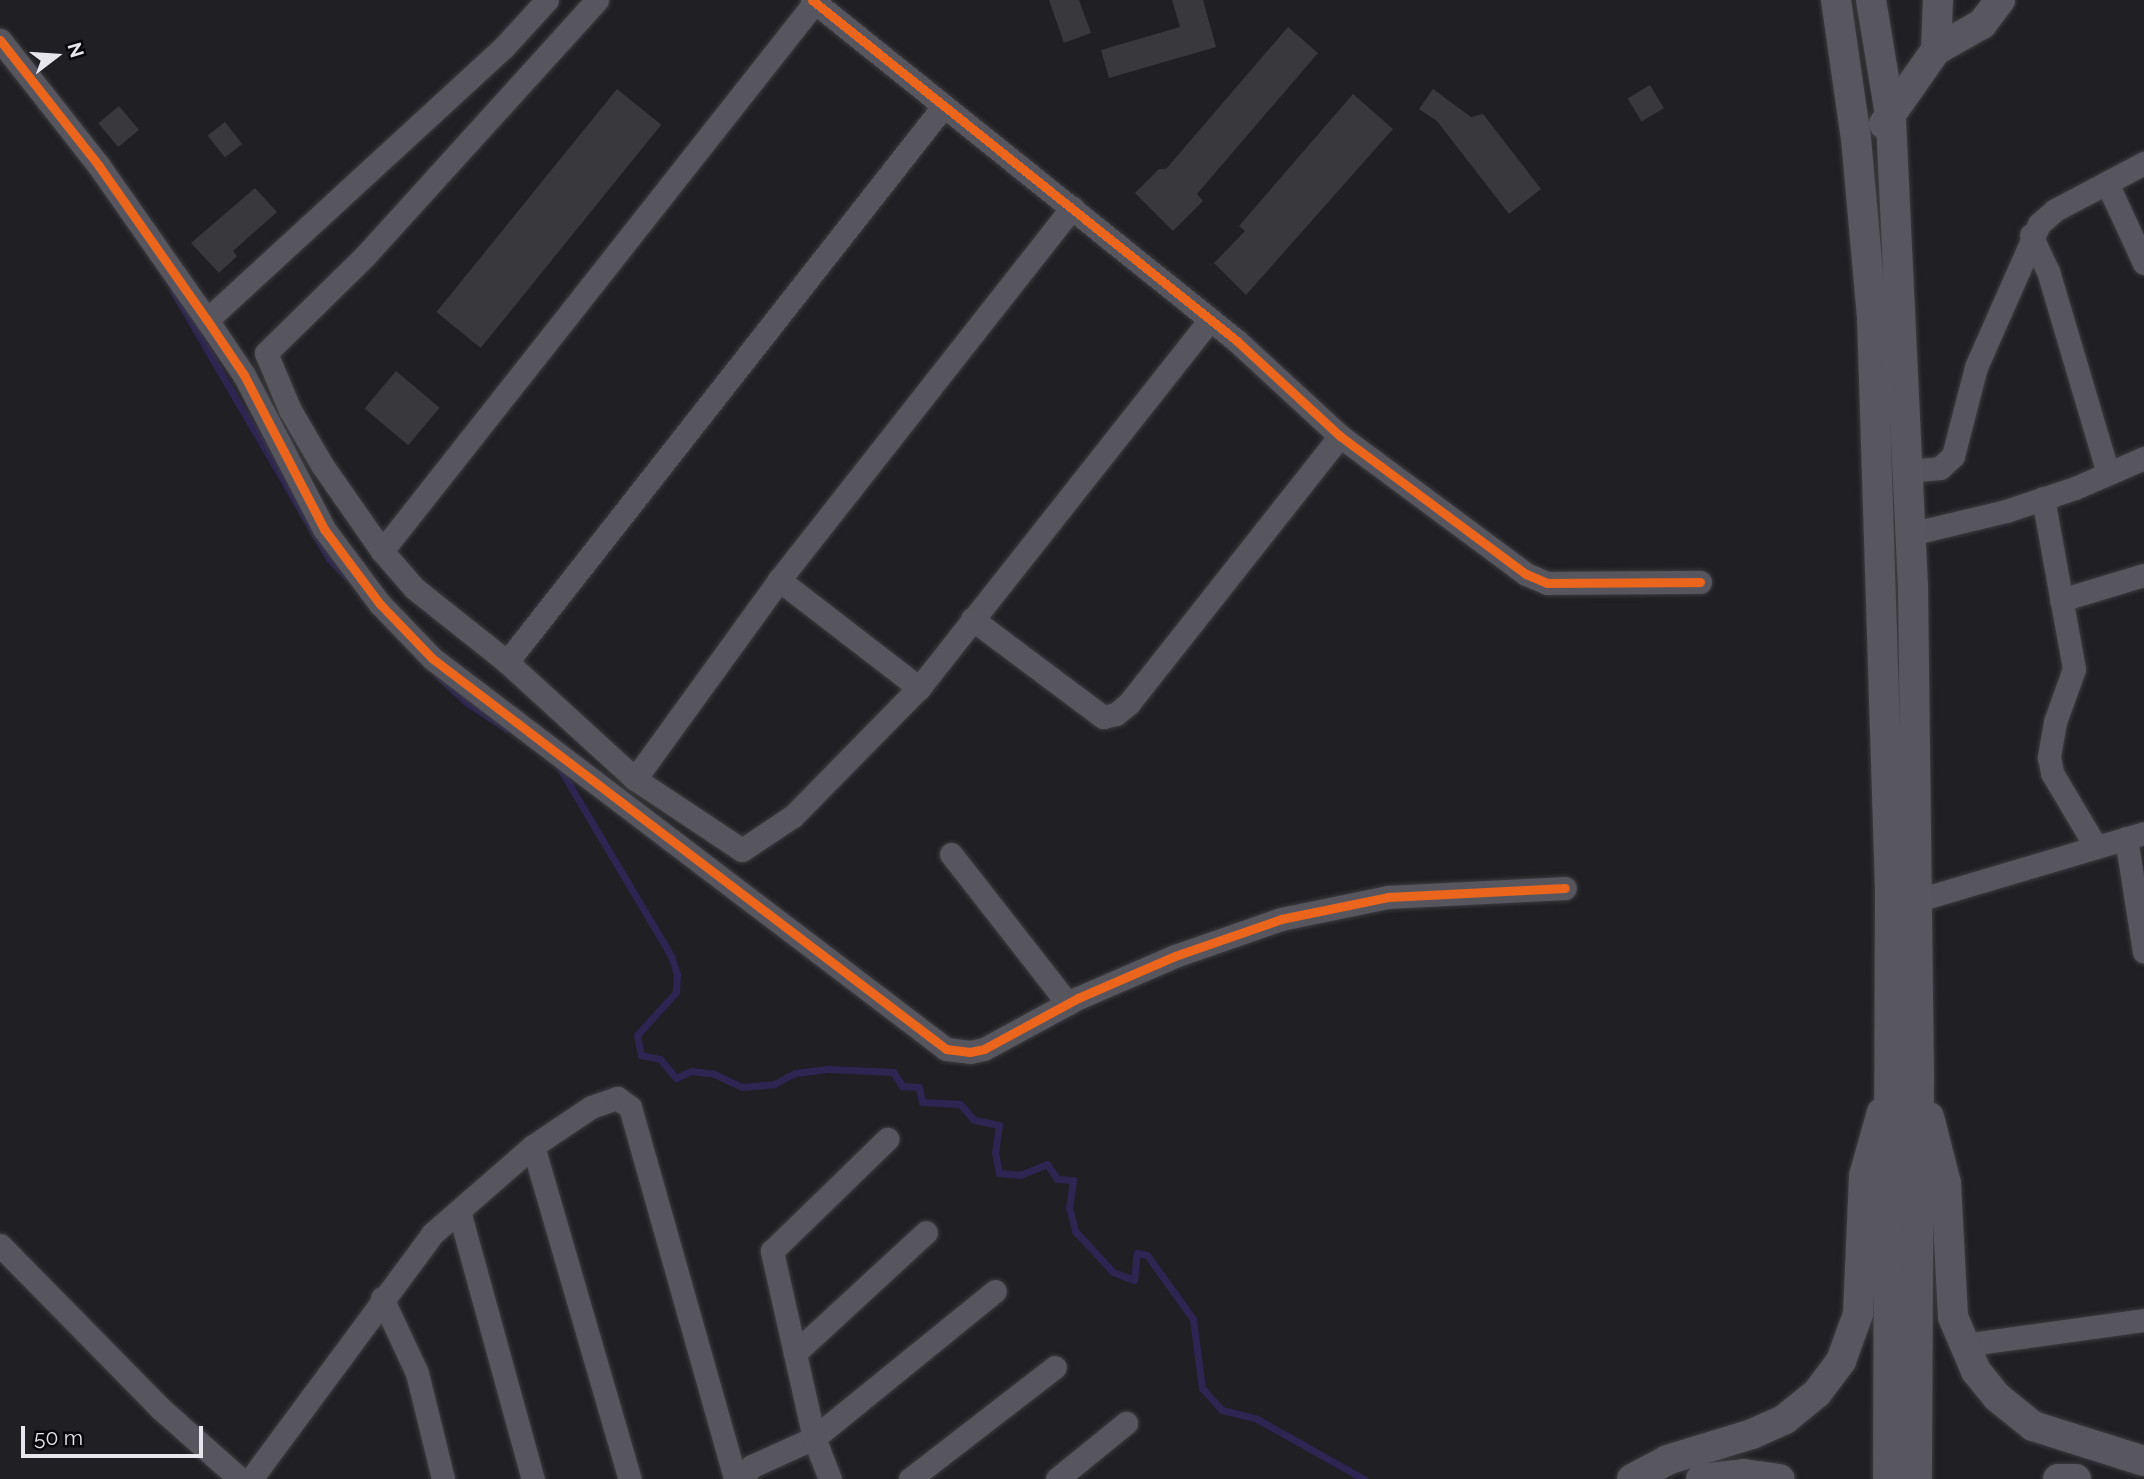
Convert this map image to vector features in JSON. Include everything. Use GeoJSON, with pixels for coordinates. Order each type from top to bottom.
{"type":"FeatureCollection","features":[{"type":"Feature","properties":{"kind":"main road"},"geometry":{"type":"LineString","coordinates":[[1836,0],[1856,138],[1872,316],[1881,583],[1905,1083],[1917,1479]]}},
{"type":"Feature","properties":{"kind":"main road"},"geometry":{"type":"LineString","coordinates":[[1871,0],[1891,121],[1913,586],[1918,900],[1905,1083],[1888,1479]]}},
{"type":"Feature","properties":{"kind":"main road"},"geometry":{"type":"LineString","coordinates":[[1936,50],[1938,0]]}},
{"type":"Feature","properties":{"kind":"main road"},"geometry":{"type":"LineString","coordinates":[[1856,138],[1891,121],[1936,50],[1982,24],[2000,0]]}},
{"type":"Feature","properties":{"kind":"main road"},"geometry":{"type":"LineString","coordinates":[[1905,1083],[1946,1183],[1950,1299],[1963,1345],[1997,1397],[2033,1426],[2144,1461]]}},
{"type":"Feature","properties":{"kind":"main road"},"geometry":{"type":"LineString","coordinates":[[1632,1479],[1668,1460],[1752,1434],[1785,1419],[1817,1393],[1841,1361],[1858,1314],[1866,1160],[1905,1083]]}},
{"type":"Feature","properties":{"kind":"main road"},"geometry":{"type":"LineString","coordinates":[[1700,1479],[1744,1474],[1780,1479]]}},
{"type":"Feature","properties":{"kind":"main road"},"geometry":{"type":"LineString","coordinates":[[2058,1479],[2076,1479]]}},
{"type":"Feature","properties":{"kind":"street"},"geometry":{"type":"LineString","coordinates":[[207,320],[503,48],[547,0]]}},
{"type":"Feature","properties":{"kind":"street"},"geometry":{"type":"LineString","coordinates":[[597,0],[366,255],[266,353],[290,410],[382,551],[414,588],[507,662],[635,779],[742,850],[793,816],[919,688],[1210,320]]}},
{"type":"Feature","properties":{"kind":"street"},"geometry":{"type":"LineString","coordinates":[[382,551],[814,1],[942,107],[1210,320],[1340,436],[1526,574],[1546,583],[1700,582]]}},
{"type":"Feature","properties":{"kind":"street"},"geometry":{"type":"LineString","coordinates":[[0,40],[99,166],[244,375],[346,564],[433,659],[946,1049],[970,1052],[984,1049],[1068,1004],[1175,956],[1280,919],[1343,903],[1565,888]]}},
{"type":"Feature","properties":{"kind":"street"},"geometry":{"type":"LineString","coordinates":[[507,662],[942,107]]}},
{"type":"Feature","properties":{"kind":"street"},"geometry":{"type":"LineString","coordinates":[[1907,471],[1940,468],[1953,456],[1976,368],[2031,235],[2055,210],[2144,163]]}},
{"type":"Feature","properties":{"kind":"street"},"geometry":{"type":"LineString","coordinates":[[2107,183],[2144,263]]}},
{"type":"Feature","properties":{"kind":"street"},"geometry":{"type":"LineString","coordinates":[[635,779],[779,580],[1072,208]]}},
{"type":"Feature","properties":{"kind":"street"},"geometry":{"type":"LineString","coordinates":[[2031,235],[2048,271],[2108,473]]}},
{"type":"Feature","properties":{"kind":"street"},"geometry":{"type":"LineString","coordinates":[[972,619],[1103,717],[1116,714],[1129,704],[1340,436]]}},
{"type":"Feature","properties":{"kind":"street"},"geometry":{"type":"LineString","coordinates":[[1910,534],[2043,498],[2144,458]]}},
{"type":"Feature","properties":{"kind":"street"},"geometry":{"type":"LineString","coordinates":[[2043,498],[2074,669],[2055,722],[2049,757],[2052,773],[2096,847]]}},
{"type":"Feature","properties":{"kind":"street"},"geometry":{"type":"LineString","coordinates":[[2061,600],[2144,575]]}},
{"type":"Feature","properties":{"kind":"street"},"geometry":{"type":"LineString","coordinates":[[779,580],[919,688]]}},
{"type":"Feature","properties":{"kind":"street"},"geometry":{"type":"LineString","coordinates":[[1881,583],[1913,586]]}},
{"type":"Feature","properties":{"kind":"street"},"geometry":{"type":"LineString","coordinates":[[1918,900],[2135,835],[2144,952]]}},
{"type":"Feature","properties":{"kind":"street"},"geometry":{"type":"LineString","coordinates":[[951,854],[1068,1004]]}},
{"type":"Feature","properties":{"kind":"street"},"geometry":{"type":"LineString","coordinates":[[251,1479],[331,1376],[383,1298],[432,1234],[533,1146],[591,1107],[617,1098],[630,1107],[738,1479],[752,1466],[814,1438],[995,1291]]}},
{"type":"Feature","properties":{"kind":"street"},"geometry":{"type":"LineString","coordinates":[[830,1479],[814,1438],[772,1251],[887,1139]]}},
{"type":"Feature","properties":{"kind":"street"},"geometry":{"type":"LineString","coordinates":[[533,1146],[630,1479]]}},
{"type":"Feature","properties":{"kind":"street"},"geometry":{"type":"LineString","coordinates":[[459,1211],[533,1479]]}},
{"type":"Feature","properties":{"kind":"street"},"geometry":{"type":"LineString","coordinates":[[795,1353],[926,1232]]}},
{"type":"Feature","properties":{"kind":"street"},"geometry":{"type":"LineString","coordinates":[[0,1245],[160,1408],[240,1479]]}},
{"type":"Feature","properties":{"kind":"street"},"geometry":{"type":"LineString","coordinates":[[383,1298],[417,1373],[443,1479]]}},
{"type":"Feature","properties":{"kind":"street"},"geometry":{"type":"LineString","coordinates":[[1963,1345],[2144,1320]]}},
{"type":"Feature","properties":{"kind":"street"},"geometry":{"type":"LineString","coordinates":[[910,1479],[1055,1367]]}},
{"type":"Feature","properties":{"kind":"street"},"geometry":{"type":"LineString","coordinates":[[1058,1479],[1126,1423]]}},
{"type":"Feature","properties":{"kind":"building"},"geometry":{"type":"Polygon","coordinates":[[[1049,0],[1079,0],[1091,33],[1064,43],[1049,0]]]}},
{"type":"Feature","properties":{"kind":"building"},"geometry":{"type":"Polygon","coordinates":[[[1172,0],[1203,0],[1216,47],[1109,78],[1101,50],[1180,27],[1172,0]]]}},
{"type":"Feature","properties":{"kind":"building"},"geometry":{"type":"Polygon","coordinates":[[[1288,27],[1318,53],[1197,194],[1203,201],[1173,231],[1135,193],[1159,169],[1166,169],[1288,27]]]}},
{"type":"Feature","properties":{"kind":"building"},"geometry":{"type":"Polygon","coordinates":[[[1650,85],[1664,108],[1642,122],[1628,98],[1650,85]]]}},
{"type":"Feature","properties":{"kind":"building"},"geometry":{"type":"Polygon","coordinates":[[[617,89],[661,125],[481,348],[436,312],[617,89]]]}},
{"type":"Feature","properties":{"kind":"building"},"geometry":{"type":"Polygon","coordinates":[[[1433,89],[1471,117],[1483,114],[1541,189],[1509,214],[1437,121],[1419,109],[1433,89]]]}},
{"type":"Feature","properties":{"kind":"building"},"geometry":{"type":"Polygon","coordinates":[[[1353,94],[1393,129],[1246,295],[1214,263],[1245,231],[1239,226],[1353,94]]]}},
{"type":"Feature","properties":{"kind":"building"},"geometry":{"type":"Polygon","coordinates":[[[119,106],[139,130],[118,147],[98,123],[119,106]]]}},
{"type":"Feature","properties":{"kind":"building"},"geometry":{"type":"Polygon","coordinates":[[[225,122],[242,144],[225,158],[208,136],[225,122]]]}},
{"type":"Feature","properties":{"kind":"building"},"geometry":{"type":"Polygon","coordinates":[[[255,188],[277,212],[233,251],[237,256],[219,273],[191,243],[255,188]]]}},
{"type":"Feature","properties":{"kind":"building"},"geometry":{"type":"Polygon","coordinates":[[[396,371],[440,408],[408,445],[365,409],[396,371]]]}},
{"type":"Feature","properties":{"kind":"waterway"},"geometry":{"type":"LineString","coordinates":[[173,291],[329,559],[346,576]]}},
{"type":"Feature","properties":{"kind":"waterway"},"geometry":{"type":"LineString","coordinates":[[439,677],[467,703],[507,729]]}},
{"type":"Feature","properties":{"kind":"waterway"},"geometry":{"type":"LineString","coordinates":[[559,767],[671,956],[677,974],[676,992],[637,1035],[641,1055],[660,1059],[676,1078],[691,1071],[714,1074],[742,1087],[774,1084],[795,1073],[830,1069],[893,1072],[902,1086],[919,1087],[922,1102],[960,1104],[974,1120],[999,1125],[995,1152],[999,1173],[1020,1175],[1047,1164],[1057,1179],[1073,1180],[1069,1207],[1075,1231],[1113,1272],[1134,1280],[1137,1253],[1147,1255],[1193,1319],[1202,1388],[1222,1410],[1257,1419],[1364,1479]]}},
{"type":"Feature","properties":{"kind":"cycle path"},"geometry":{"type":"LineString","coordinates":[[812,0],[1237,341],[1340,436],[1526,574],[1547,583],[1700,582]]}},
{"type":"Feature","properties":{"kind":"cycle path"},"geometry":{"type":"LineString","coordinates":[[0,40],[99,166],[207,320],[244,375],[324,529],[380,604],[433,659],[946,1049],[970,1052],[984,1049],[1078,998],[1175,956],[1281,919],[1388,897],[1565,888]]}}]}
